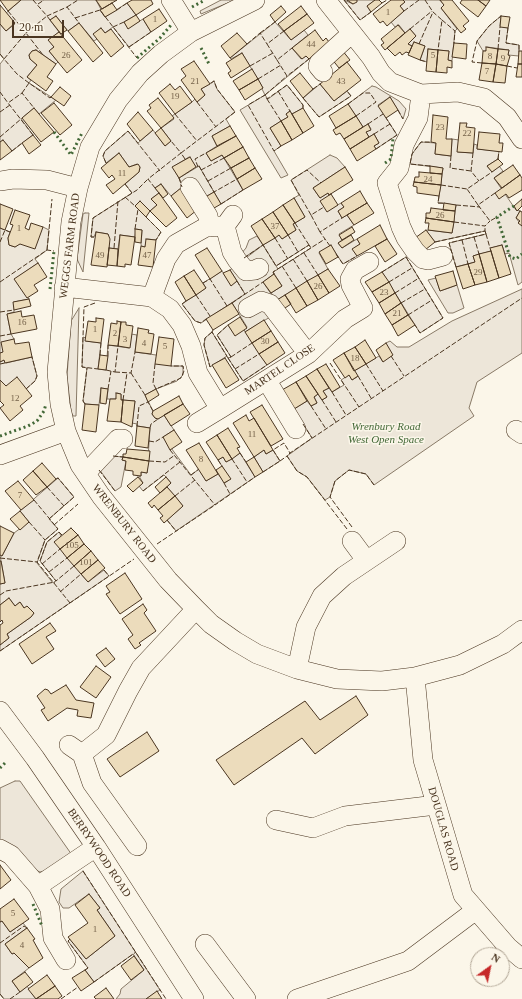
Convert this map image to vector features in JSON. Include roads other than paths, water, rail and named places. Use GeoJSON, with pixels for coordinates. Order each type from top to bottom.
{"type":"FeatureCollection","features":[{"type":"Feature","properties":{"kind":"street"},"geometry":{"type":"LineString","coordinates":[[171,0],[191,32]]}},
{"type":"Feature","properties":{"kind":"street","name":"WEGGS FARM ROAD"},"geometry":{"type":"LineString","coordinates":[[66,431],[60,404],[57,372],[64,288],[71,222],[78,188],[90,147],[118,100],[140,73],[161,54],[191,32],[255,0]]}},
{"type":"Feature","properties":{"kind":"street"},"geometry":{"type":"LineString","coordinates":[[326,0],[371,57],[381,73],[390,82],[421,94],[458,92],[484,98],[507,117],[522,139]]}},
{"type":"Feature","properties":{"kind":"street"},"geometry":{"type":"LineString","coordinates":[[323,72],[318,66],[319,63],[352,33]]}},
{"type":"Feature","properties":{"kind":"street"},"geometry":{"type":"LineString","coordinates":[[421,94],[418,118],[404,145],[399,168],[387,183],[401,227],[415,252],[423,259],[428,260],[443,256]]}},
{"type":"Feature","properties":{"kind":"street"},"geometry":{"type":"LineString","coordinates":[[0,181],[13,179],[47,180],[78,188]]}},
{"type":"Feature","properties":{"kind":"street"},"geometry":{"type":"LineString","coordinates":[[190,187],[208,216],[224,227],[237,260],[246,271],[259,268]]}},
{"type":"Feature","properties":{"kind":"street"},"geometry":{"type":"LineString","coordinates":[[152,297],[166,259],[176,244],[206,227],[224,227]]}},
{"type":"Feature","properties":{"kind":"street","name":"MARTEL CLOSE"},"geometry":{"type":"LineString","coordinates":[[197,423],[267,381],[308,354],[345,319],[363,308],[350,279],[352,273],[368,262]]}},
{"type":"Feature","properties":{"kind":"street"},"geometry":{"type":"LineString","coordinates":[[64,288],[152,297],[170,309],[182,324],[191,346],[198,373],[220,409]]}},
{"type":"Feature","properties":{"kind":"street"},"geometry":{"type":"LineString","coordinates":[[248,308],[261,301],[270,304],[308,354]]}},
{"type":"Feature","properties":{"kind":"street"},"geometry":{"type":"LineString","coordinates":[[267,381],[296,429]]}},
{"type":"Feature","properties":{"kind":"street"},"geometry":{"type":"LineString","coordinates":[[0,455],[66,431]]}},
{"type":"Feature","properties":{"kind":"street","name":"WRENBURY ROAD"},"geometry":{"type":"LineString","coordinates":[[66,431],[80,465],[101,496],[168,580],[212,624],[235,641],[257,654],[297,669],[337,679],[382,681],[415,677],[460,665],[503,644],[522,630]]}},
{"type":"Feature","properties":{"kind":"street"},"geometry":{"type":"LineString","coordinates":[[86,473],[118,439],[123,438]]}},
{"type":"Feature","properties":{"kind":"street"},"geometry":{"type":"LineString","coordinates":[[352,541],[366,560]]}},
{"type":"Feature","properties":{"kind":"street"},"geometry":{"type":"LineString","coordinates":[[297,669],[306,627],[322,596],[344,576],[396,541]]}},
{"type":"Feature","properties":{"kind":"street"},"geometry":{"type":"LineString","coordinates":[[137,846],[92,783],[80,756],[106,735],[141,668],[196,609]]}},
{"type":"Feature","properties":{"kind":"street","name":"DOUGLAS ROAD"},"geometry":{"type":"LineString","coordinates":[[415,677],[423,760],[463,895],[508,947],[522,959]]}},
{"type":"Feature","properties":{"kind":"street","name":"BERRYWOOD ROAD"},"geometry":{"type":"LineString","coordinates":[[0,712],[35,758],[96,848],[194,999]]}},
{"type":"Feature","properties":{"kind":"street"},"geometry":{"type":"LineString","coordinates":[[276,820],[313,828],[345,816],[436,805]]}},
{"type":"Feature","properties":{"kind":"street"},"geometry":{"type":"LineString","coordinates":[[38,886],[96,848]]}},
{"type":"Feature","properties":{"kind":"street"},"geometry":{"type":"LineString","coordinates":[[0,849],[11,855],[38,886],[50,909],[53,938],[66,960]]}},
{"type":"Feature","properties":{"kind":"street"},"geometry":{"type":"LineString","coordinates":[[297,999],[408,961],[476,910]]}},
{"type":"Feature","properties":{"kind":"street"},"geometry":{"type":"LineString","coordinates":[[205,944],[246,999]]}},
{"type":"Feature","properties":{"kind":"park label","name":"Wrenbury Road West Open Space"},"geometry":{"type":"Point","coordinates":[386,433]}}]}
